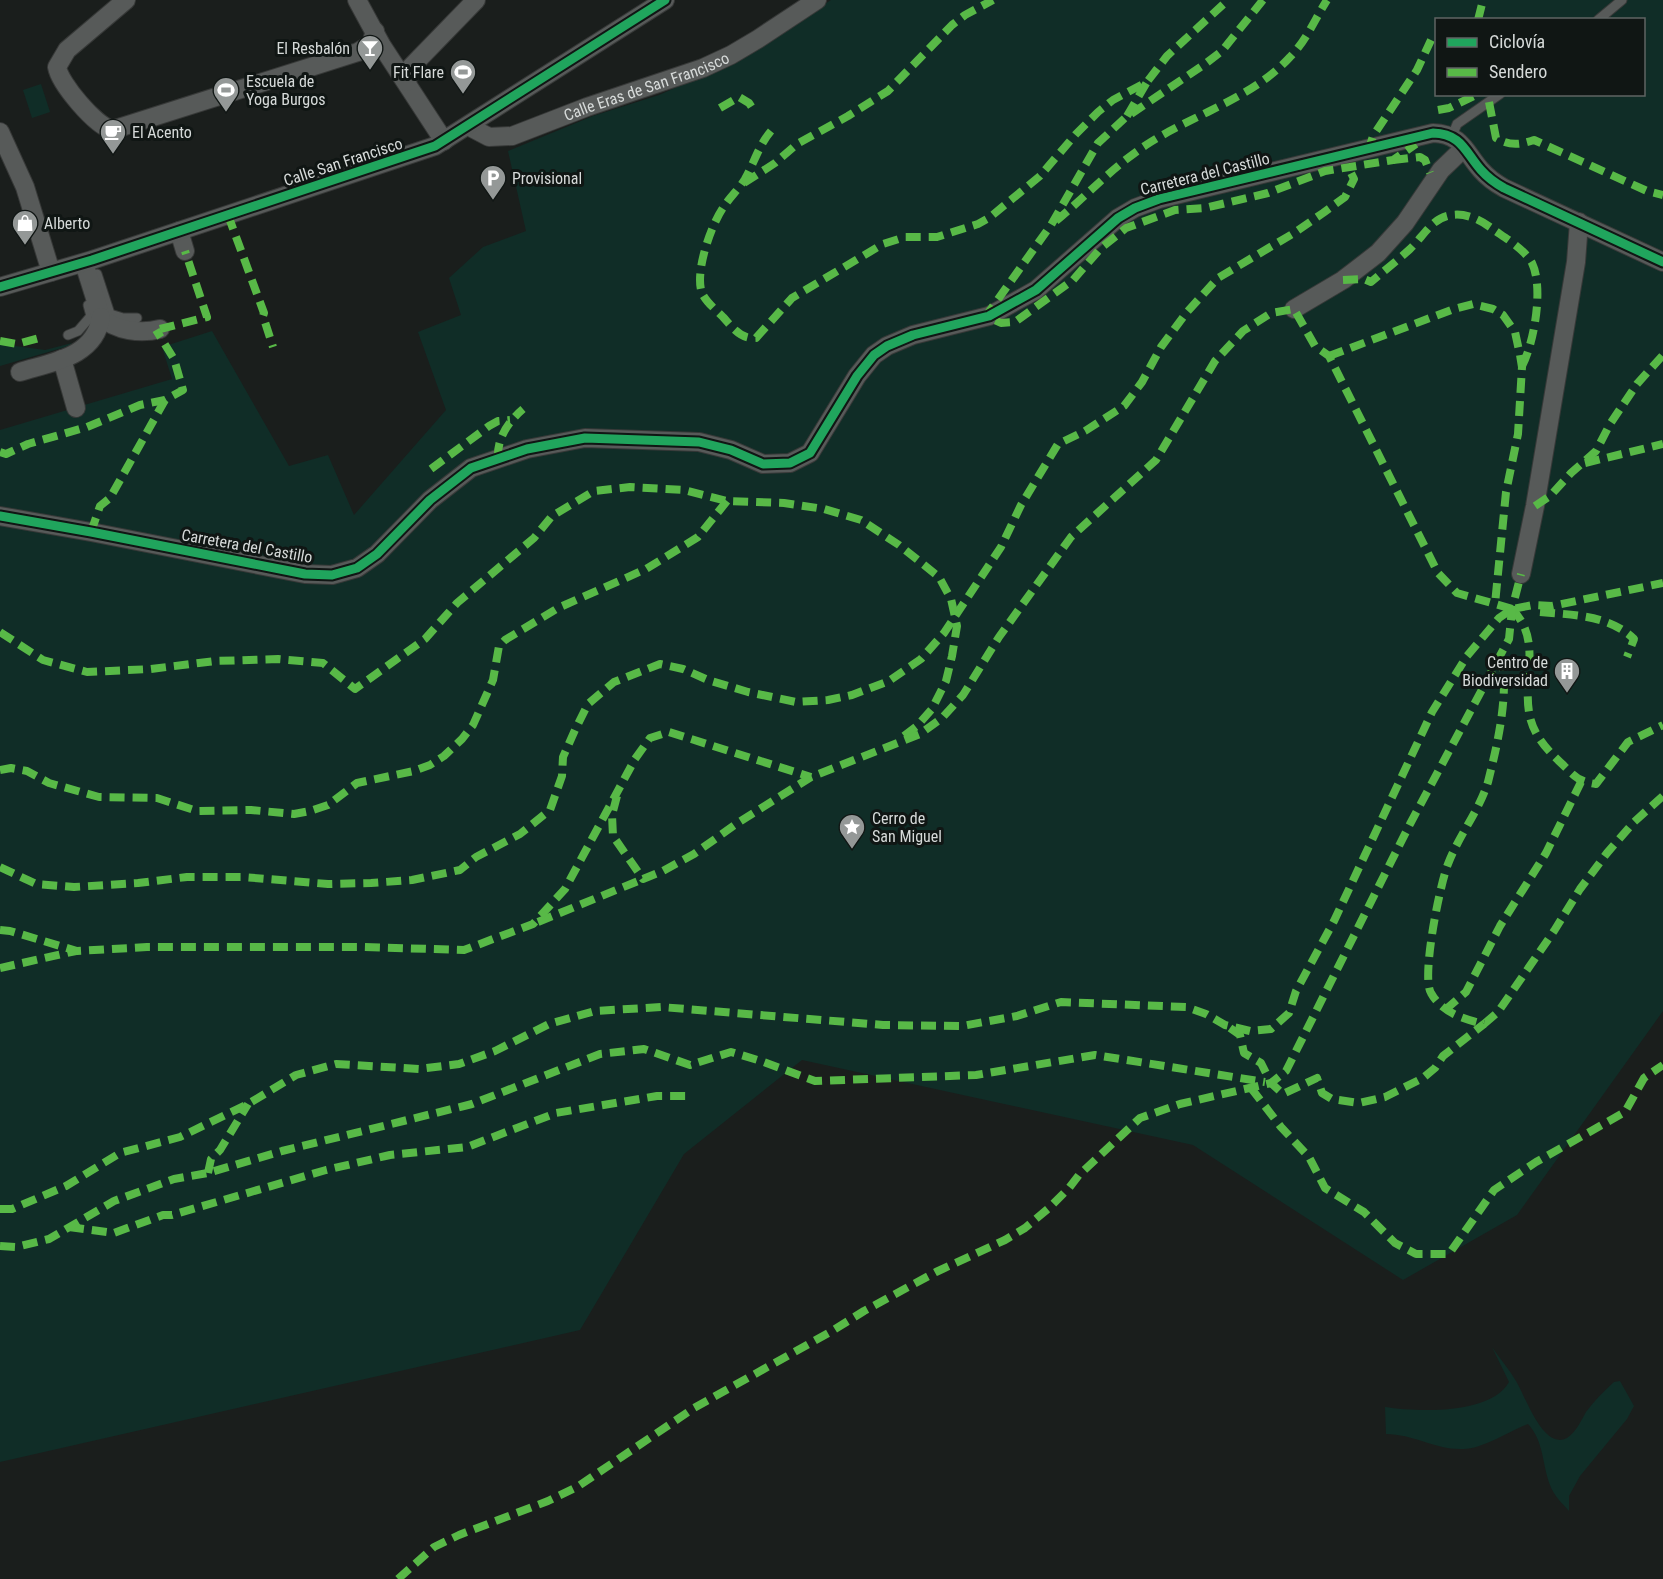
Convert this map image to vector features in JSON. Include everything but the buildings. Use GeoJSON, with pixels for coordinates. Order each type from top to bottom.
{"type":"FeatureCollection","features":[{"type":"Feature","properties":{"kind":"street"},"geometry":{"type":"LineString","coordinates":[[126,0],[67,50],[57,67],[63,82],[82,105],[104,128],[112,130],[358,52],[371,44],[375,31]]}},
{"type":"Feature","properties":{"kind":"street"},"geometry":{"type":"LineString","coordinates":[[357,0],[444,141]]}},
{"type":"Feature","properties":{"kind":"street"},"geometry":{"type":"LineString","coordinates":[[407,82],[410,68],[476,0]]}},
{"type":"Feature","properties":{"kind":"street","name":"Calle San Francisco"},"geometry":{"type":"LineString","coordinates":[[0,287],[84,262],[435,146],[665,0]]}},
{"type":"Feature","properties":{"kind":"street","name":"Calle Eras de San Francisco"},"geometry":{"type":"LineString","coordinates":[[468,126],[489,137],[512,136],[635,90],[703,68],[731,55],[817,0]]}},
{"type":"Feature","properties":{"kind":"street"},"geometry":{"type":"LineString","coordinates":[[0,132],[26,187],[51,272]]}},
{"type":"Feature","properties":{"kind":"street","name":"Carretera del Castillo"},"geometry":{"type":"LineString","coordinates":[[0,516],[64,526],[305,574],[332,575],[357,568],[377,554],[430,500],[471,468],[527,449],[585,438],[699,442],[731,450],[763,464],[790,463],[810,453],[857,376],[874,355],[887,346],[913,335],[989,316],[1036,290],[1118,218],[1135,208],[1159,199],[1434,133],[1458,142]]}},
{"type":"Feature","properties":{"kind":"street"},"geometry":{"type":"LineString","coordinates":[[1294,309],[1342,280],[1378,253],[1405,222],[1458,142],[1484,173],[1504,188],[1583,230],[1663,262]]}},
{"type":"Feature","properties":{"kind":"street"},"geometry":{"type":"LineString","coordinates":[[1441,170],[1455,168],[1484,173]]}},
{"type":"Feature","properties":{"kind":"street"},"geometry":{"type":"LineString","coordinates":[[1521,574],[1583,230]]}},
{"type":"Feature","properties":{"kind":"street"},"geometry":{"type":"LineString","coordinates":[[179,231],[185,251]]}},
{"type":"Feature","properties":{"kind":"street"},"geometry":{"type":"LineString","coordinates":[[84,262],[102,317],[110,324],[121,328],[140,331],[160,329]]}},
{"type":"Feature","properties":{"kind":"street"},"geometry":{"type":"LineString","coordinates":[[20,372],[76,354],[93,339],[102,317]]}},
{"type":"Feature","properties":{"kind":"street"},"geometry":{"type":"LineString","coordinates":[[62,359],[76,408]]}},
{"type":"Feature","properties":{"kind":"lane"},"geometry":{"type":"LineString","coordinates":[[1600,18],[1622,0]]}},
{"type":"Feature","properties":{"kind":"lane"},"geometry":{"type":"LineString","coordinates":[[1458,142],[1457,124],[1497,96]]}},
{"type":"Feature","properties":{"kind":"lane"},"geometry":{"type":"LineString","coordinates":[[84,262],[110,314],[123,318],[137,318]]}},
{"type":"Feature","properties":{"kind":"lane"},"geometry":{"type":"LineString","coordinates":[[68,335],[78,332],[92,316],[84,262]]}},
{"type":"Feature","properties":{"kind":"green space"},"geometry":{"type":"Polygon","coordinates":[[[831,0],[1663,0],[1663,1011],[1517,1215],[1403,1280],[1193,1145],[802,1060],[684,1154],[580,1330],[0,1462],[0,430],[172,379],[162,347],[212,331],[289,466],[328,455],[354,515],[446,410],[418,332],[461,315],[449,278],[483,247],[526,231],[508,151],[593,116],[659,95],[720,68],[831,0]]]}},
{"type":"Feature","properties":{"kind":"green space"},"geometry":{"type":"Polygon","coordinates":[[[41,84],[50,112],[32,118],[23,90],[41,84]]]}},
{"type":"Feature","properties":{"kind":"green space"},"geometry":{"type":"Polygon","coordinates":[[[72,343],[69,346],[0,366],[0,344],[45,350],[72,343]]]}},
{"type":"Feature","properties":{"kind":"green space"},"geometry":{"type":"Polygon","coordinates":[[[1492,1347],[1516,1381],[1536,1420],[1550,1437],[1558,1440],[1570,1436],[1592,1404],[1614,1382],[1620,1381],[1634,1406],[1627,1419],[1580,1476],[1569,1496],[1569,1511],[1552,1489],[1540,1445],[1528,1424],[1487,1443],[1463,1449],[1453,1449],[1406,1436],[1386,1434],[1385,1407],[1415,1410],[1452,1409],[1487,1401],[1500,1393],[1509,1382],[1492,1347]]]}},
{"type":"Feature","properties":{"kind":"marked path"},"geometry":{"type":"LineString","coordinates":[[744,183],[775,163],[797,144],[888,91],[952,25],[993,0]]}},
{"type":"Feature","properties":{"kind":"marked path"},"geometry":{"type":"LineString","coordinates":[[771,131],[745,179],[720,213],[710,235],[700,273],[700,284],[706,300],[737,332],[750,338],[756,338],[792,298],[883,244],[905,237],[937,237],[978,224],[989,218],[1040,176],[1098,112],[1113,100],[1147,82],[1167,56],[1228,0]]}},
{"type":"Feature","properties":{"kind":"marked path"},"geometry":{"type":"LineString","coordinates":[[1263,0],[1222,51],[1125,118],[1098,143],[1051,225],[986,316],[1001,323],[1015,322],[1073,280],[1101,248],[1126,228],[1175,210],[1205,208],[1268,193],[1325,171],[1393,160],[1416,144]]}},
{"type":"Feature","properties":{"kind":"marked path"},"geometry":{"type":"LineString","coordinates":[[1056,221],[1134,153],[1164,134],[1240,95],[1275,71],[1301,44],[1327,0]]}},
{"type":"Feature","properties":{"kind":"marked path"},"geometry":{"type":"LineString","coordinates":[[1478,18],[1483,0]]}},
{"type":"Feature","properties":{"kind":"marked path"},"geometry":{"type":"LineString","coordinates":[[1368,152],[1373,136],[1417,70],[1431,40]]}},
{"type":"Feature","properties":{"kind":"marked path"},"geometry":{"type":"LineString","coordinates":[[1127,116],[1147,82]]}},
{"type":"Feature","properties":{"kind":"marked path"},"geometry":{"type":"LineString","coordinates":[[1438,110],[1449,108],[1474,96]]}},
{"type":"Feature","properties":{"kind":"marked path"},"geometry":{"type":"LineString","coordinates":[[720,108],[739,97],[749,103],[755,112]]}},
{"type":"Feature","properties":{"kind":"marked path"},"geometry":{"type":"LineString","coordinates":[[1489,102],[1496,138],[1515,144],[1534,140],[1647,191],[1663,195]]}},
{"type":"Feature","properties":{"kind":"marked path"},"geometry":{"type":"LineString","coordinates":[[1393,160],[1420,157],[1425,160],[1430,173]]}},
{"type":"Feature","properties":{"kind":"marked path"},"geometry":{"type":"LineString","coordinates":[[0,867],[36,884],[74,887],[187,877],[243,877],[328,884],[371,883],[412,880],[460,870],[476,857],[520,834],[550,810],[562,776],[563,757],[575,730],[588,704],[614,682],[660,664],[683,669],[708,680],[748,692],[796,702],[828,700],[852,695],[889,681],[921,659],[944,633],[1001,547],[1021,505],[1058,444],[1085,431],[1124,406],[1142,382],[1161,347],[1187,312],[1218,278],[1294,233],[1345,197],[1354,179],[1348,167]]}},
{"type":"Feature","properties":{"kind":"marked path"},"geometry":{"type":"LineString","coordinates":[[228,215],[264,313],[273,347]]}},
{"type":"Feature","properties":{"kind":"marked path"},"geometry":{"type":"LineString","coordinates":[[1343,280],[1364,279],[1371,282],[1410,249],[1431,225],[1441,218],[1460,215],[1478,220],[1520,249],[1529,258],[1536,274],[1537,301],[1534,330],[1522,366]]}},
{"type":"Feature","properties":{"kind":"marked path"},"geometry":{"type":"LineString","coordinates":[[160,329],[207,317],[185,251]]}},
{"type":"Feature","properties":{"kind":"marked path"},"geometry":{"type":"LineString","coordinates":[[1329,356],[1473,304],[1493,309],[1503,315],[1515,332],[1522,367],[1518,434],[1506,492],[1495,604]]}},
{"type":"Feature","properties":{"kind":"marked path"},"geometry":{"type":"LineString","coordinates":[[617,796],[612,815],[613,836],[643,879],[694,854],[736,824],[811,777],[920,734],[942,718],[963,695],[999,637],[1071,537],[1156,460],[1215,361],[1243,331],[1271,313],[1294,309],[1315,346],[1329,356],[1438,573],[1457,593],[1516,610]]}},
{"type":"Feature","properties":{"kind":"marked path"},"geometry":{"type":"LineString","coordinates":[[0,452],[6,454],[28,444],[87,427],[140,405],[165,400],[183,390],[174,359],[156,330]]}},
{"type":"Feature","properties":{"kind":"marked path"},"geometry":{"type":"LineString","coordinates":[[0,341],[17,344],[39,338]]}},
{"type":"Feature","properties":{"kind":"marked path"},"geometry":{"type":"LineString","coordinates":[[1535,506],[1550,496],[1596,451],[1610,424],[1637,384],[1663,355]]}},
{"type":"Feature","properties":{"kind":"marked path"},"geometry":{"type":"LineString","coordinates":[[91,532],[100,506],[110,498],[165,400]]}},
{"type":"Feature","properties":{"kind":"marked path"},"geometry":{"type":"LineString","coordinates":[[498,458],[499,444],[504,431],[523,409]]}},
{"type":"Feature","properties":{"kind":"marked path"},"geometry":{"type":"LineString","coordinates":[[431,469],[489,426],[498,421],[510,420]]}},
{"type":"Feature","properties":{"kind":"marked path"},"geometry":{"type":"LineString","coordinates":[[1585,463],[1663,444]]}},
{"type":"Feature","properties":{"kind":"marked path"},"geometry":{"type":"LineString","coordinates":[[0,632],[43,660],[87,672],[151,669],[215,661],[278,659],[323,663],[355,689],[425,639],[457,603],[534,538],[552,516],[594,491],[630,487],[684,490],[727,501],[784,503],[824,509],[861,520],[899,545],[939,577],[951,599],[957,626],[952,656],[946,681],[932,709],[917,726],[904,736]]}},
{"type":"Feature","properties":{"kind":"marked path"},"geometry":{"type":"LineString","coordinates":[[0,770],[11,768],[27,771],[49,783],[99,797],[157,798],[197,811],[251,810],[294,814],[328,805],[357,783],[414,771],[444,756],[473,725],[493,680],[499,646],[505,640],[558,608],[646,569],[698,537],[727,501]]}},
{"type":"Feature","properties":{"kind":"marked path"},"geometry":{"type":"LineString","coordinates":[[398,1579],[434,1547],[577,1487],[694,1408],[864,1311],[1025,1228],[1049,1208],[1079,1175],[1140,1118],[1180,1104],[1271,1083],[1286,1071],[1410,824],[1509,639],[1512,609],[1521,574]]}},
{"type":"Feature","properties":{"kind":"marked path"},"geometry":{"type":"LineString","coordinates":[[0,1209],[12,1209],[66,1186],[120,1153],[180,1137],[248,1104],[296,1075],[336,1064],[419,1069],[459,1064],[495,1051],[549,1024],[595,1011],[661,1007],[883,1025],[962,1026],[1017,1016],[1061,1002],[1186,1007],[1206,1014],[1225,1025],[1250,1031],[1271,1029],[1289,1013],[1296,991],[1334,921],[1432,712],[1467,656],[1499,618],[1512,609],[1533,605],[1552,606],[1663,583]]}},
{"type":"Feature","properties":{"kind":"marked path"},"geometry":{"type":"LineString","coordinates":[[1512,609],[1521,621],[1529,645],[1528,698],[1533,727],[1555,758],[1576,777],[1596,784],[1628,742],[1663,725]]}},
{"type":"Feature","properties":{"kind":"marked path"},"geometry":{"type":"LineString","coordinates":[[1540,612],[1590,618],[1614,625],[1634,639],[1627,657]]}},
{"type":"Feature","properties":{"kind":"marked path"},"geometry":{"type":"LineString","coordinates":[[1500,656],[1504,676],[1503,708],[1491,770],[1480,803],[1448,864],[1433,930],[1428,969],[1429,984],[1431,993],[1441,1006],[1461,1017],[1484,1024],[1498,1012],[1580,889],[1607,853],[1634,822],[1663,796]]}},
{"type":"Feature","properties":{"kind":"marked path"},"geometry":{"type":"LineString","coordinates":[[0,930],[77,951],[147,947],[364,947],[464,950],[533,924],[565,889],[635,759],[650,738],[669,732],[811,777]]}},
{"type":"Feature","properties":{"kind":"marked path"},"geometry":{"type":"LineString","coordinates":[[1445,1010],[1466,992],[1500,926],[1546,853],[1581,782]]}},
{"type":"Feature","properties":{"kind":"marked path"},"geometry":{"type":"LineString","coordinates":[[538,922],[643,879]]}},
{"type":"Feature","properties":{"kind":"marked path"},"geometry":{"type":"LineString","coordinates":[[0,968],[76,951]]}},
{"type":"Feature","properties":{"kind":"marked path"},"geometry":{"type":"LineString","coordinates":[[1230,1028],[1240,1035],[1244,1053],[1261,1063],[1271,1083],[1283,1094],[1317,1078],[1322,1093],[1332,1099],[1359,1103],[1385,1097],[1423,1078],[1435,1068],[1443,1056],[1484,1024]]}},
{"type":"Feature","properties":{"kind":"marked path"},"geometry":{"type":"LineString","coordinates":[[0,1246],[16,1247],[49,1239],[114,1201],[174,1179],[208,1173],[282,1151],[472,1104],[600,1054],[644,1049],[690,1065],[731,1052],[815,1081],[976,1075],[1095,1055],[1265,1082]]}},
{"type":"Feature","properties":{"kind":"marked path"},"geometry":{"type":"LineString","coordinates":[[1251,1088],[1281,1127],[1309,1157],[1325,1188],[1364,1212],[1395,1243],[1416,1254],[1449,1254],[1494,1190],[1536,1162],[1625,1112],[1644,1078],[1663,1065]]}},
{"type":"Feature","properties":{"kind":"marked path"},"geometry":{"type":"LineString","coordinates":[[69,1227],[114,1233],[163,1215],[172,1215],[326,1170],[390,1155],[467,1147],[556,1113],[657,1096],[692,1096]]}},
{"type":"Feature","properties":{"kind":"marked path"},"geometry":{"type":"LineString","coordinates":[[208,1173],[211,1159],[220,1150],[248,1104]]}},
{"type":"Feature","properties":{"kind":"cycle path"},"geometry":{"type":"LineString","coordinates":[[0,287],[92,260],[435,146],[665,0]]}},
{"type":"Feature","properties":{"kind":"cycle path"},"geometry":{"type":"LineString","coordinates":[[0,516],[305,574],[332,575],[357,568],[377,554],[430,500],[471,468],[527,449],[585,438],[699,442],[731,450],[763,464],[790,463],[810,453],[857,376],[874,355],[887,346],[913,335],[989,316],[1036,290],[1118,218],[1135,208],[1159,199],[1433,133],[1443,134],[1457,140],[1484,173],[1504,188],[1663,262]]}},
{"type":"Feature","properties":{"kind":"place","name":"El Resbalón"},"geometry":{"type":"Point","coordinates":[370,71]}},
{"type":"Feature","properties":{"kind":"place","name":"Fit Flare"},"geometry":{"type":"Point","coordinates":[463,95]}},
{"type":"Feature","properties":{"kind":"place","name":"Escuela de Yoga Burgos"},"geometry":{"type":"Point","coordinates":[226,113]}},
{"type":"Feature","properties":{"kind":"place","name":"El Acento"},"geometry":{"type":"Point","coordinates":[113,155]}},
{"type":"Feature","properties":{"kind":"place","name":"Provisional"},"geometry":{"type":"Point","coordinates":[493,201]}},
{"type":"Feature","properties":{"kind":"place","name":"Alberto"},"geometry":{"type":"Point","coordinates":[25,246]}},
{"type":"Feature","properties":{"kind":"place","name":"Centro de Biodiversidad"},"geometry":{"type":"Point","coordinates":[1567,694]}},
{"type":"Feature","properties":{"kind":"place","name":"Cerro de San Miguel"},"geometry":{"type":"Point","coordinates":[852,850]}}]}
